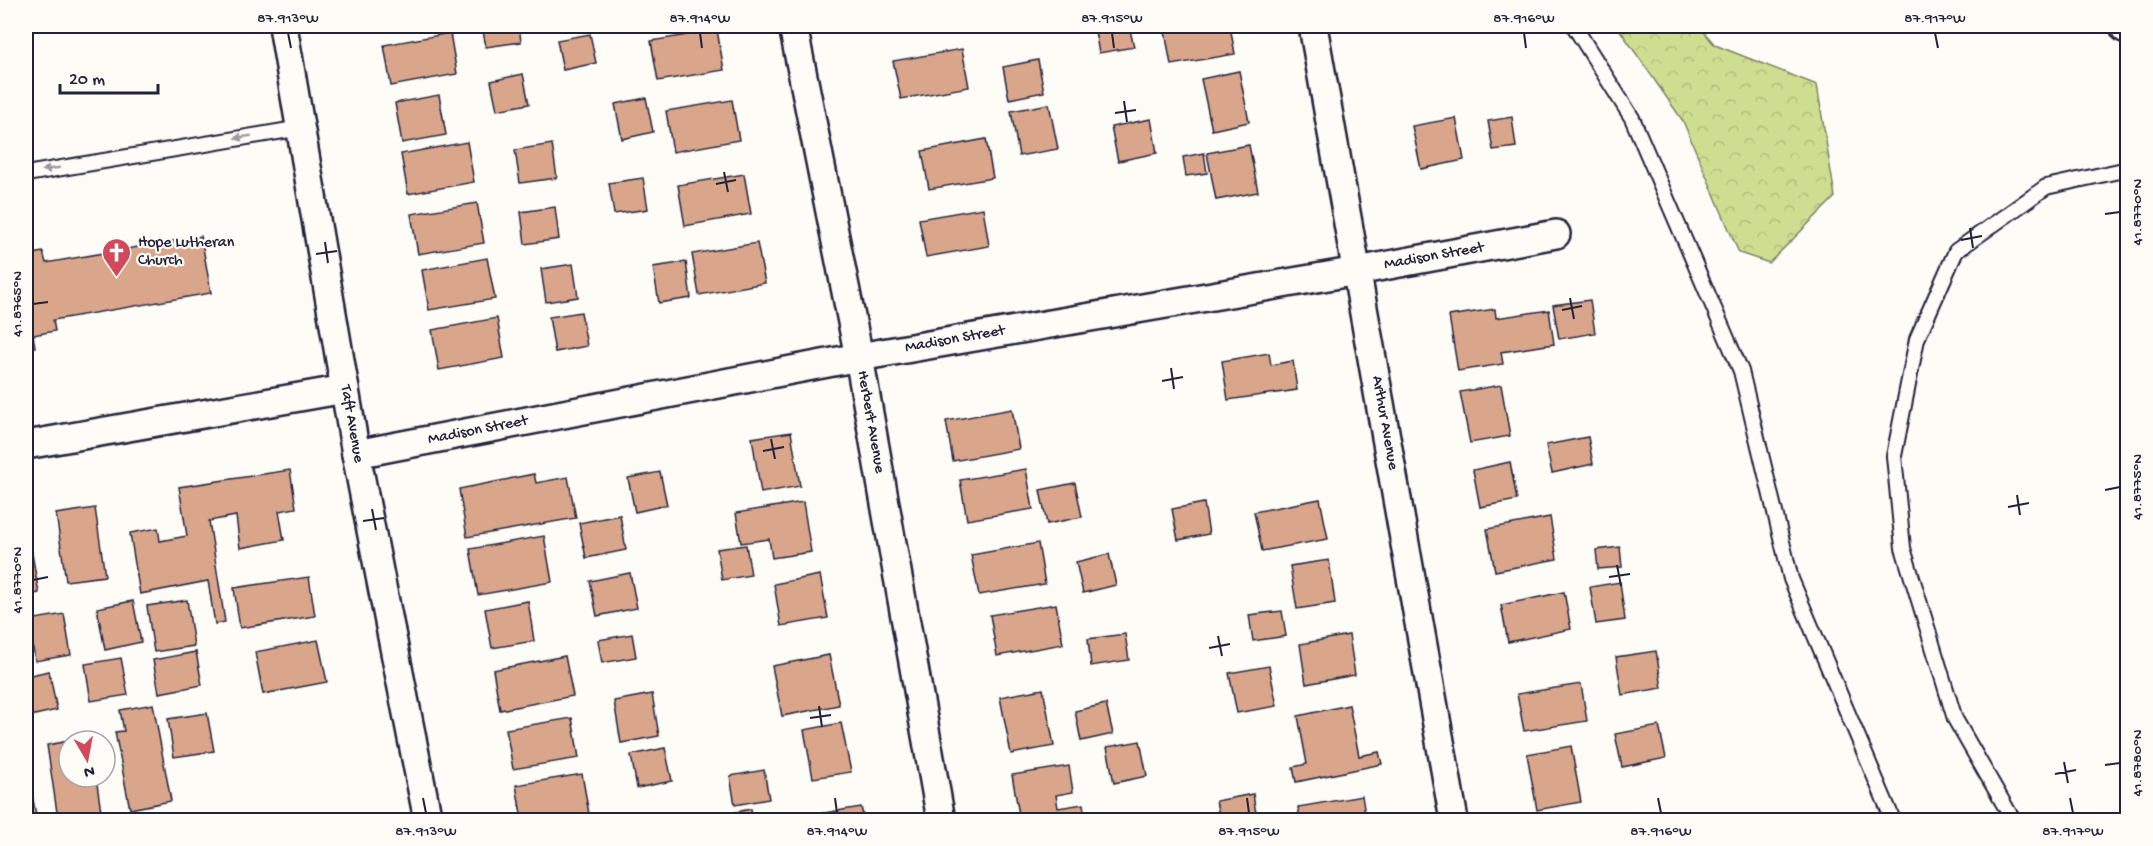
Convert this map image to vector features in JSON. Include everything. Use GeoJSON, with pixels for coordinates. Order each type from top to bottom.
{"type":"FeatureCollection","features":[{"type":"Feature","properties":{"kind":"street","name":"Taft Avenue"},"geometry":{"type":"LineString","coordinates":[[283,26],[356,454],[428,820]]}},
{"type":"Feature","properties":{"kind":"street","name":"Herbert Avenue"},"geometry":{"type":"LineString","coordinates":[[793,26],[859,357],[941,820]]}},
{"type":"Feature","properties":{"kind":"street","name":"Arthur Avenue"},"geometry":{"type":"LineString","coordinates":[[1313,26],[1454,820]]}},
{"type":"Feature","properties":{"kind":"street","name":"Madison Street"},"geometry":{"type":"LineString","coordinates":[[356,454],[859,357],[1357,271],[1556,234]]}},
{"type":"Feature","properties":{"kind":"street"},"geometry":{"type":"LineString","coordinates":[[26,445],[345,389]]}},
{"type":"Feature","properties":{"kind":"lane"},"geometry":{"type":"LineString","coordinates":[[1575,26],[1632,117],[1741,370],[1791,579],[1893,820]]}},
{"type":"Feature","properties":{"kind":"lane"},"geometry":{"type":"LineString","coordinates":[[26,174],[301,128]]}},
{"type":"Feature","properties":{"kind":"lane"},"geometry":{"type":"LineString","coordinates":[[2013,820],[1955,718],[1903,548],[1894,456],[1917,339],[1956,250],[2046,187],[2127,169]]}},
{"type":"Feature","properties":{"kind":"green space"},"geometry":{"type":"Polygon","coordinates":[[[1617,26],[1699,26],[1715,45],[1817,85],[1835,197],[1769,263],[1739,253],[1683,121],[1617,26]]]}},
{"type":"Feature","properties":{"kind":"building"},"geometry":{"type":"Polygon","coordinates":[[[482,26],[519,26],[521,42],[486,47],[482,26]]]}},
{"type":"Feature","properties":{"kind":"building"},"geometry":{"type":"Polygon","coordinates":[[[892,26],[931,26],[931,27],[894,34],[892,26]]]}},
{"type":"Feature","properties":{"kind":"building"},"geometry":{"type":"Polygon","coordinates":[[[972,26],[1007,26],[1008,28],[973,33],[972,26]]]}},
{"type":"Feature","properties":{"kind":"building"},"geometry":{"type":"Polygon","coordinates":[[[1094,26],[1129,26],[1134,47],[1099,53],[1094,26]]]}},
{"type":"Feature","properties":{"kind":"building"},"geometry":{"type":"Polygon","coordinates":[[[1164,26],[1230,26],[1235,54],[1171,65],[1164,26]]]}},
{"type":"Feature","properties":{"kind":"building"},"geometry":{"type":"Polygon","coordinates":[[[717,30],[724,70],[658,81],[651,41],[717,30]]]}},
{"type":"Feature","properties":{"kind":"building"},"geometry":{"type":"Polygon","coordinates":[[[450,33],[457,74],[391,86],[384,45],[450,33]]]}},
{"type":"Feature","properties":{"kind":"building"},"geometry":{"type":"Polygon","coordinates":[[[590,34],[596,63],[563,70],[557,40],[590,34]]]}},
{"type":"Feature","properties":{"kind":"building"},"geometry":{"type":"Polygon","coordinates":[[[962,49],[969,87],[901,99],[893,61],[962,49]]]}},
{"type":"Feature","properties":{"kind":"building"},"geometry":{"type":"Polygon","coordinates":[[[1038,60],[1044,92],[1009,99],[1003,67],[1038,60]]]}},
{"type":"Feature","properties":{"kind":"building"},"geometry":{"type":"Polygon","coordinates":[[[1239,71],[1249,122],[1212,130],[1201,79],[1239,71]]]}},
{"type":"Feature","properties":{"kind":"building"},"geometry":{"type":"Polygon","coordinates":[[[523,74],[529,104],[497,110],[491,81],[523,74]]]}},
{"type":"Feature","properties":{"kind":"building"},"geometry":{"type":"Polygon","coordinates":[[[439,95],[446,135],[402,143],[395,103],[439,95]]]}},
{"type":"Feature","properties":{"kind":"building"},"geometry":{"type":"Polygon","coordinates":[[[646,98],[653,132],[622,139],[615,104],[646,98]]]}},
{"type":"Feature","properties":{"kind":"building"},"geometry":{"type":"Polygon","coordinates":[[[732,100],[739,140],[673,152],[666,111],[732,100]]]}},
{"type":"Feature","properties":{"kind":"building"},"geometry":{"type":"Polygon","coordinates":[[[1049,104],[1058,149],[1019,156],[1011,111],[1049,104]]]}},
{"type":"Feature","properties":{"kind":"building"},"geometry":{"type":"Polygon","coordinates":[[[1512,117],[1516,147],[1493,150],[1488,121],[1512,117]]]}},
{"type":"Feature","properties":{"kind":"building"},"geometry":{"type":"Polygon","coordinates":[[[1456,118],[1464,160],[1421,169],[1412,126],[1456,118]]]}},
{"type":"Feature","properties":{"kind":"building"},"geometry":{"type":"Polygon","coordinates":[[[1151,119],[1157,153],[1118,161],[1111,127],[1151,119]]]}},
{"type":"Feature","properties":{"kind":"building"},"geometry":{"type":"Polygon","coordinates":[[[986,139],[993,178],[929,189],[922,151],[986,139]]]}},
{"type":"Feature","properties":{"kind":"building"},"geometry":{"type":"Polygon","coordinates":[[[467,142],[474,182],[408,194],[401,154],[467,142]]]}},
{"type":"Feature","properties":{"kind":"building"},"geometry":{"type":"Polygon","coordinates":[[[552,144],[557,178],[520,183],[515,150],[552,144]]]}},
{"type":"Feature","properties":{"kind":"building"},"geometry":{"type":"Polygon","coordinates":[[[1249,145],[1258,192],[1216,200],[1207,153],[1249,145]]]}},
{"type":"Feature","properties":{"kind":"building"},"geometry":{"type":"Polygon","coordinates":[[[1204,153],[1207,173],[1186,176],[1183,157],[1204,153]]]}},
{"type":"Feature","properties":{"kind":"building"},"geometry":{"type":"Polygon","coordinates":[[[744,174],[751,214],[685,226],[678,185],[744,174]]]}},
{"type":"Feature","properties":{"kind":"building"},"geometry":{"type":"Polygon","coordinates":[[[643,178],[648,209],[614,214],[609,183],[643,178]]]}},
{"type":"Feature","properties":{"kind":"building"},"geometry":{"type":"Polygon","coordinates":[[[477,203],[484,243],[418,254],[411,214],[477,203]]]}},
{"type":"Feature","properties":{"kind":"building"},"geometry":{"type":"Polygon","coordinates":[[[555,207],[559,239],[525,244],[521,212],[555,207]]]}},
{"type":"Feature","properties":{"kind":"building"},"geometry":{"type":"Polygon","coordinates":[[[983,208],[989,246],[926,257],[919,219],[983,208]]]}},
{"type":"Feature","properties":{"kind":"building","name":"Hope Lutheran Church"},"geometry":{"type":"Polygon","coordinates":[[[201,236],[211,293],[53,320],[55,331],[33,335],[35,347],[26,349],[26,255],[43,252],[46,263],[201,236]]]}},
{"type":"Feature","properties":{"kind":"building"},"geometry":{"type":"Polygon","coordinates":[[[757,243],[765,283],[699,295],[692,254],[757,243]]]}},
{"type":"Feature","properties":{"kind":"building"},"geometry":{"type":"Polygon","coordinates":[[[487,258],[495,299],[429,310],[422,270],[487,258]]]}},
{"type":"Feature","properties":{"kind":"building"},"geometry":{"type":"Polygon","coordinates":[[[686,262],[691,298],[659,303],[653,267],[686,262]]]}},
{"type":"Feature","properties":{"kind":"building"},"geometry":{"type":"Polygon","coordinates":[[[573,264],[578,297],[546,302],[541,269],[573,264]]]}},
{"type":"Feature","properties":{"kind":"building"},"geometry":{"type":"Polygon","coordinates":[[[1590,300],[1595,333],[1559,339],[1553,305],[1590,300]]]}},
{"type":"Feature","properties":{"kind":"building"},"geometry":{"type":"Polygon","coordinates":[[[1495,309],[1496,318],[1549,310],[1554,344],[1501,352],[1503,364],[1458,371],[1449,316],[1495,309]]]}},
{"type":"Feature","properties":{"kind":"building"},"geometry":{"type":"Polygon","coordinates":[[[581,312],[587,346],[555,352],[549,317],[581,312]]]}},
{"type":"Feature","properties":{"kind":"building"},"geometry":{"type":"Polygon","coordinates":[[[497,318],[504,358],[439,370],[432,330],[497,318]]]}},
{"type":"Feature","properties":{"kind":"building"},"geometry":{"type":"Polygon","coordinates":[[[1269,353],[1271,365],[1293,361],[1297,390],[1228,400],[1222,361],[1269,353]]]}},
{"type":"Feature","properties":{"kind":"building"},"geometry":{"type":"Polygon","coordinates":[[[1501,385],[1510,436],[1470,443],[1460,392],[1501,385]]]}},
{"type":"Feature","properties":{"kind":"building"},"geometry":{"type":"Polygon","coordinates":[[[1012,409],[1019,449],[953,461],[946,421],[1012,409]]]}},
{"type":"Feature","properties":{"kind":"building"},"geometry":{"type":"Polygon","coordinates":[[[791,432],[800,486],[761,493],[752,438],[791,432]]]}},
{"type":"Feature","properties":{"kind":"building"},"geometry":{"type":"Polygon","coordinates":[[[1588,437],[1593,464],[1552,473],[1546,445],[1588,437]]]}},
{"type":"Feature","properties":{"kind":"building"},"geometry":{"type":"Polygon","coordinates":[[[1510,462],[1517,500],[1480,507],[1473,470],[1510,462]]]}},
{"type":"Feature","properties":{"kind":"building"},"geometry":{"type":"Polygon","coordinates":[[[1026,469],[1033,509],[967,520],[960,480],[1026,469]]]}},
{"type":"Feature","properties":{"kind":"building"},"geometry":{"type":"Polygon","coordinates":[[[290,470],[296,508],[279,511],[284,540],[240,548],[236,516],[209,521],[225,622],[215,624],[208,581],[140,594],[130,533],[158,528],[160,541],[187,536],[179,487],[290,470]]]}},
{"type":"Feature","properties":{"kind":"building"},"geometry":{"type":"Polygon","coordinates":[[[660,472],[667,505],[635,512],[628,478],[660,472]]]}},
{"type":"Feature","properties":{"kind":"building"},"geometry":{"type":"Polygon","coordinates":[[[534,474],[536,483],[568,477],[576,518],[467,537],[459,489],[534,474]]]}},
{"type":"Feature","properties":{"kind":"building"},"geometry":{"type":"Polygon","coordinates":[[[1075,483],[1082,517],[1047,524],[1040,490],[1075,483]]]}},
{"type":"Feature","properties":{"kind":"building"},"geometry":{"type":"Polygon","coordinates":[[[1320,499],[1328,539],[1262,551],[1254,512],[1320,499]]]}},
{"type":"Feature","properties":{"kind":"building"},"geometry":{"type":"Polygon","coordinates":[[[803,502],[811,552],[772,558],[769,539],[741,543],[736,513],[803,502]]]}},
{"type":"Feature","properties":{"kind":"building"},"geometry":{"type":"Polygon","coordinates":[[[1204,503],[1209,534],[1178,540],[1172,509],[1204,503]]]}},
{"type":"Feature","properties":{"kind":"building"},"geometry":{"type":"Polygon","coordinates":[[[95,508],[105,576],[66,581],[56,514],[95,508]]]}},
{"type":"Feature","properties":{"kind":"building"},"geometry":{"type":"Polygon","coordinates":[[[620,515],[626,550],[586,558],[579,523],[620,515]]]}},
{"type":"Feature","properties":{"kind":"building"},"geometry":{"type":"Polygon","coordinates":[[[1550,517],[1557,559],[1495,571],[1487,529],[1550,517]]]}},
{"type":"Feature","properties":{"kind":"building"},"geometry":{"type":"Polygon","coordinates":[[[26,520],[39,593],[26,596],[26,520]]]}},
{"type":"Feature","properties":{"kind":"building"},"geometry":{"type":"Polygon","coordinates":[[[544,536],[552,582],[478,595],[470,549],[544,536]]]}},
{"type":"Feature","properties":{"kind":"building"},"geometry":{"type":"Polygon","coordinates":[[[1038,543],[1045,584],[979,595],[971,555],[1038,543]]]}},
{"type":"Feature","properties":{"kind":"building"},"geometry":{"type":"Polygon","coordinates":[[[746,545],[751,575],[722,580],[717,549],[746,545]]]}},
{"type":"Feature","properties":{"kind":"building"},"geometry":{"type":"Polygon","coordinates":[[[1620,547],[1622,567],[1598,569],[1596,550],[1620,547]]]}},
{"type":"Feature","properties":{"kind":"building"},"geometry":{"type":"Polygon","coordinates":[[[1109,554],[1116,585],[1083,593],[1076,562],[1109,554]]]}},
{"type":"Feature","properties":{"kind":"building"},"geometry":{"type":"Polygon","coordinates":[[[1329,560],[1335,603],[1297,609],[1290,566],[1329,560]]]}},
{"type":"Feature","properties":{"kind":"building"},"geometry":{"type":"Polygon","coordinates":[[[630,573],[637,608],[597,616],[590,581],[630,573]]]}},
{"type":"Feature","properties":{"kind":"building"},"geometry":{"type":"Polygon","coordinates":[[[820,575],[828,618],[781,626],[774,584],[820,575]]]}},
{"type":"Feature","properties":{"kind":"building"},"geometry":{"type":"Polygon","coordinates":[[[309,577],[315,616],[240,628],[234,588],[309,577]]]}},
{"type":"Feature","properties":{"kind":"building"},"geometry":{"type":"Polygon","coordinates":[[[1620,582],[1625,620],[1596,624],[1590,587],[1620,582]]]}},
{"type":"Feature","properties":{"kind":"building"},"geometry":{"type":"Polygon","coordinates":[[[1564,592],[1571,629],[1508,642],[1501,605],[1564,592]]]}},
{"type":"Feature","properties":{"kind":"building"},"geometry":{"type":"Polygon","coordinates":[[[187,600],[194,646],[154,652],[147,606],[187,600]]]}},
{"type":"Feature","properties":{"kind":"building"},"geometry":{"type":"Polygon","coordinates":[[[133,601],[141,642],[105,650],[97,608],[133,601]]]}},
{"type":"Feature","properties":{"kind":"building"},"geometry":{"type":"Polygon","coordinates":[[[528,601],[534,641],[492,648],[485,609],[528,601]]]}},
{"type":"Feature","properties":{"kind":"building"},"geometry":{"type":"Polygon","coordinates":[[[1056,604],[1063,644],[997,656],[990,615],[1056,604]]]}},
{"type":"Feature","properties":{"kind":"building"},"geometry":{"type":"Polygon","coordinates":[[[1282,611],[1286,636],[1253,641],[1249,615],[1282,611]]]}},
{"type":"Feature","properties":{"kind":"building"},"geometry":{"type":"Polygon","coordinates":[[[64,614],[71,655],[35,661],[29,620],[64,614]]]}},
{"type":"Feature","properties":{"kind":"building"},"geometry":{"type":"Polygon","coordinates":[[[632,634],[636,657],[602,663],[598,640],[632,634]]]}},
{"type":"Feature","properties":{"kind":"building"},"geometry":{"type":"Polygon","coordinates":[[[1125,634],[1129,660],[1091,666],[1088,639],[1125,634]]]}},
{"type":"Feature","properties":{"kind":"building"},"geometry":{"type":"Polygon","coordinates":[[[1349,635],[1355,675],[1306,684],[1300,644],[1349,635]]]}},
{"type":"Feature","properties":{"kind":"building"},"geometry":{"type":"Polygon","coordinates":[[[318,640],[327,682],[263,694],[255,652],[318,640]]]}},
{"type":"Feature","properties":{"kind":"building"},"geometry":{"type":"Polygon","coordinates":[[[1656,651],[1662,688],[1622,695],[1616,657],[1656,651]]]}},
{"type":"Feature","properties":{"kind":"building"},"geometry":{"type":"Polygon","coordinates":[[[196,652],[202,685],[159,693],[153,660],[196,652]]]}},
{"type":"Feature","properties":{"kind":"building"},"geometry":{"type":"Polygon","coordinates":[[[829,655],[839,705],[782,716],[772,666],[829,655]]]}},
{"type":"Feature","properties":{"kind":"building"},"geometry":{"type":"Polygon","coordinates":[[[565,656],[573,696],[500,710],[493,670],[565,656]]]}},
{"type":"Feature","properties":{"kind":"building"},"geometry":{"type":"Polygon","coordinates":[[[121,658],[128,695],[91,701],[85,664],[121,658]]]}},
{"type":"Feature","properties":{"kind":"building"},"geometry":{"type":"Polygon","coordinates":[[[1269,666],[1277,706],[1237,713],[1229,673],[1269,666]]]}},
{"type":"Feature","properties":{"kind":"building"},"geometry":{"type":"Polygon","coordinates":[[[49,671],[57,710],[26,717],[26,676],[49,671]]]}},
{"type":"Feature","properties":{"kind":"building"},"geometry":{"type":"Polygon","coordinates":[[[1581,684],[1587,721],[1524,731],[1517,694],[1581,684]]]}},
{"type":"Feature","properties":{"kind":"building"},"geometry":{"type":"Polygon","coordinates":[[[1043,689],[1054,746],[1011,754],[1000,697],[1043,689]]]}},
{"type":"Feature","properties":{"kind":"building"},"geometry":{"type":"Polygon","coordinates":[[[652,694],[659,736],[621,743],[614,701],[652,694]]]}},
{"type":"Feature","properties":{"kind":"building"},"geometry":{"type":"Polygon","coordinates":[[[153,704],[171,801],[130,809],[117,742],[117,732],[124,731],[120,710],[153,704]]]}},
{"type":"Feature","properties":{"kind":"building"},"geometry":{"type":"Polygon","coordinates":[[[1106,704],[1113,734],[1081,741],[1075,711],[1106,704]]]}},
{"type":"Feature","properties":{"kind":"building"},"geometry":{"type":"Polygon","coordinates":[[[1349,705],[1359,756],[1379,752],[1382,764],[1296,782],[1293,767],[1307,764],[1298,716],[1349,705]]]}},
{"type":"Feature","properties":{"kind":"building"},"geometry":{"type":"Polygon","coordinates":[[[207,713],[214,751],[174,757],[168,719],[207,713]]]}},
{"type":"Feature","properties":{"kind":"building"},"geometry":{"type":"Polygon","coordinates":[[[572,718],[579,758],[513,769],[506,729],[572,718]]]}},
{"type":"Feature","properties":{"kind":"building"},"geometry":{"type":"Polygon","coordinates":[[[841,723],[851,772],[813,778],[804,730],[841,723]]]}},
{"type":"Feature","properties":{"kind":"building"},"geometry":{"type":"Polygon","coordinates":[[[1659,726],[1666,758],[1622,767],[1615,734],[1659,726]]]}},
{"type":"Feature","properties":{"kind":"building"},"geometry":{"type":"Polygon","coordinates":[[[1140,741],[1147,776],[1114,783],[1107,747],[1140,741]]]}},
{"type":"Feature","properties":{"kind":"building"},"geometry":{"type":"Polygon","coordinates":[[[57,743],[57,789],[98,789],[101,812],[58,819],[47,745],[57,743]]]}},
{"type":"Feature","properties":{"kind":"building"},"geometry":{"type":"Polygon","coordinates":[[[1571,746],[1581,802],[1537,810],[1527,754],[1571,746]]]}},
{"type":"Feature","properties":{"kind":"building"},"geometry":{"type":"Polygon","coordinates":[[[665,748],[672,781],[637,788],[631,755],[665,748]]]}},
{"type":"Feature","properties":{"kind":"building"},"geometry":{"type":"Polygon","coordinates":[[[26,764],[37,820],[26,820],[26,764]]]}},
{"type":"Feature","properties":{"kind":"building"},"geometry":{"type":"Polygon","coordinates":[[[1069,766],[1073,792],[1056,795],[1058,808],[1083,804],[1085,817],[1063,820],[1020,820],[1012,775],[1069,766]]]}},
{"type":"Feature","properties":{"kind":"building"},"geometry":{"type":"Polygon","coordinates":[[[764,770],[769,799],[735,805],[730,776],[764,770]]]}},
{"type":"Feature","properties":{"kind":"building"},"geometry":{"type":"Polygon","coordinates":[[[582,774],[589,814],[555,820],[522,820],[516,785],[582,774]]]}},
{"type":"Feature","properties":{"kind":"building"},"geometry":{"type":"Polygon","coordinates":[[[1253,794],[1257,820],[1220,820],[1216,801],[1253,794]]]}},
{"type":"Feature","properties":{"kind":"building"},"geometry":{"type":"Polygon","coordinates":[[[1362,796],[1366,820],[1300,820],[1298,807],[1362,796]]]}},
{"type":"Feature","properties":{"kind":"building"},"geometry":{"type":"Polygon","coordinates":[[[861,807],[864,820],[780,820],[861,807]]]}},
{"type":"Feature","properties":{"kind":"building"},"geometry":{"type":"Polygon","coordinates":[[[751,809],[753,820],[717,820],[716,816],[751,809]]]}},
{"type":"Feature","properties":{"kind":"place","name":"Hope Lutheran Church"},"geometry":{"type":"Point","coordinates":[117,278]}}]}
